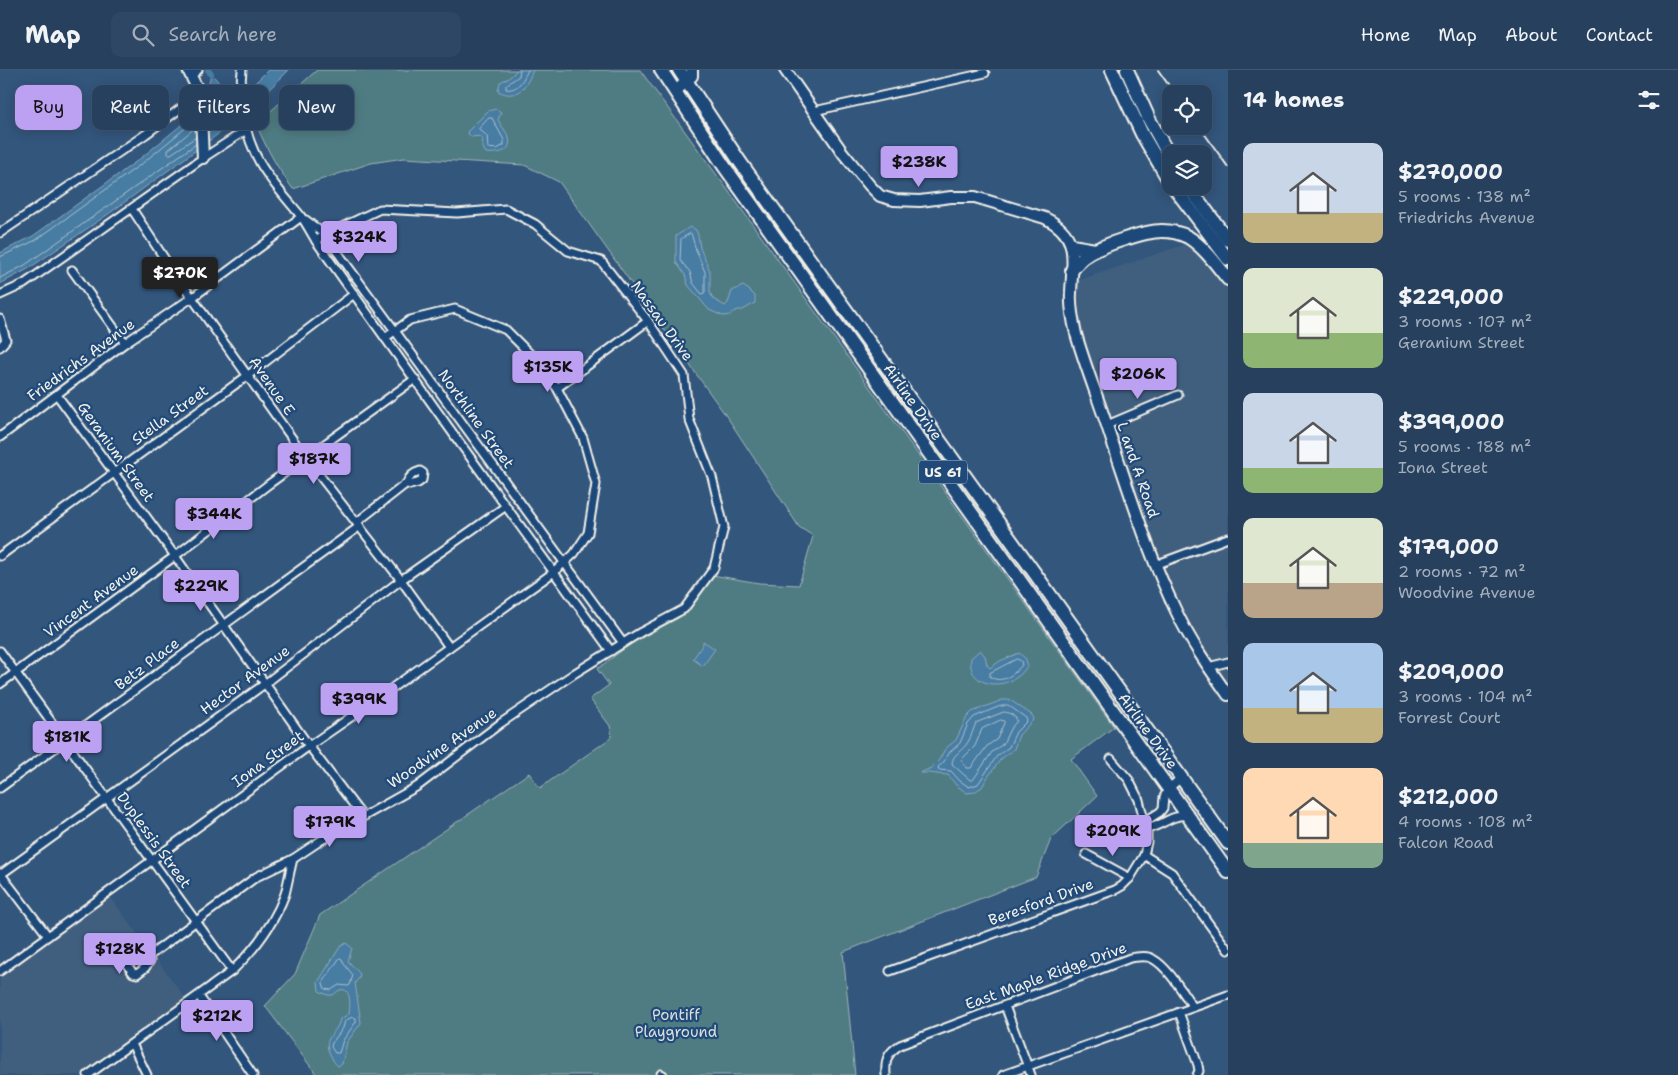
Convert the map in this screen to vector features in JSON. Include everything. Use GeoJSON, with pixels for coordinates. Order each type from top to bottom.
{"type":"FeatureCollection","features":[{"type":"Feature","properties":{"kind":"highway","name":"Airline Drive"},"geometry":{"type":"LineString","coordinates":[[661,70],[724,166],[1228,872]]}},
{"type":"Feature","properties":{"kind":"highway","name":"Airline Drive"},"geometry":{"type":"LineString","coordinates":[[679,70],[689,76],[740,162],[1228,844]]}},
{"type":"Feature","properties":{"kind":"highway"},"geometry":{"type":"LineString","coordinates":[[1112,70],[1142,134],[1162,169]]}},
{"type":"Feature","properties":{"kind":"highway"},"geometry":{"type":"LineString","coordinates":[[1127,70],[1149,119],[1164,145]]}},
{"type":"Feature","properties":{"kind":"highway"},"geometry":{"type":"LineString","coordinates":[[1179,195],[1228,259]]}},
{"type":"Feature","properties":{"kind":"highway"},"geometry":{"type":"LineString","coordinates":[[1194,195],[1228,240]]}},
{"type":"Feature","properties":{"kind":"highway"},"geometry":{"type":"LineString","coordinates":[[1072,270],[1083,257],[1095,250],[1148,233],[1161,231],[1174,232],[1196,242],[1228,279]]}},
{"type":"Feature","properties":{"kind":"highway"},"geometry":{"type":"LineString","coordinates":[[1072,246],[1095,250]]}},
{"type":"Feature","properties":{"kind":"highway"},"geometry":{"type":"LineString","coordinates":[[870,370],[882,361]]}},
{"type":"Feature","properties":{"kind":"highway"},"geometry":{"type":"LineString","coordinates":[[1033,598],[1045,588]]}},
{"type":"Feature","properties":{"kind":"highway"},"geometry":{"type":"LineString","coordinates":[[1108,703],[1121,693]]}},
{"type":"Feature","properties":{"kind":"street","name":"Northline Street"},"geometry":{"type":"LineString","coordinates":[[240,85],[242,70]]}},
{"type":"Feature","properties":{"kind":"street"},"geometry":{"type":"LineString","coordinates":[[785,70],[844,153],[880,196],[894,200],[920,201],[951,197],[975,197],[1045,218],[1056,224],[1067,235],[1072,246]]}},
{"type":"Feature","properties":{"kind":"street"},"geometry":{"type":"LineString","coordinates":[[193,72],[197,85]]}},
{"type":"Feature","properties":{"kind":"street"},"geometry":{"type":"LineString","coordinates":[[814,110],[985,73]]}},
{"type":"Feature","properties":{"kind":"street"},"geometry":{"type":"LineString","coordinates":[[675,92],[689,76]]}},
{"type":"Feature","properties":{"kind":"street"},"geometry":{"type":"LineString","coordinates":[[0,233],[179,110]]}},
{"type":"Feature","properties":{"kind":"street"},"geometry":{"type":"LineString","coordinates":[[201,130],[203,154]]}},
{"type":"Feature","properties":{"kind":"street","name":"Northline Street"},"geometry":{"type":"LineString","coordinates":[[246,130],[260,163],[278,189],[301,217],[385,338],[611,651]]}},
{"type":"Feature","properties":{"kind":"street"},"geometry":{"type":"LineString","coordinates":[[0,295],[24,284],[132,209],[203,154],[246,130]]}},
{"type":"Feature","properties":{"kind":"street","name":"Avenue E"},"geometry":{"type":"LineString","coordinates":[[132,209],[166,261],[306,458],[401,580],[449,647]]}},
{"type":"Feature","properties":{"kind":"street","name":"Nassau Drive"},"geometry":{"type":"LineString","coordinates":[[316,241],[380,209],[458,213],[506,209],[535,224],[568,251],[601,262],[648,321],[684,375],[690,419],[712,477],[724,527],[714,568],[684,609],[611,651]]}},
{"type":"Feature","properties":{"kind":"street","name":"Northline Street"},"geometry":{"type":"LineString","coordinates":[[301,217],[325,235],[624,643]]}},
{"type":"Feature","properties":{"kind":"street","name":"Friedrichs Avenue"},"geometry":{"type":"LineString","coordinates":[[0,437],[301,217]]}},
{"type":"Feature","properties":{"kind":"street","name":"L and A Road"},"geometry":{"type":"LineString","coordinates":[[1072,246],[1070,296],[1076,334],[1155,565],[1177,613],[1208,667],[1228,695]]}},
{"type":"Feature","properties":{"kind":"street"},"geometry":{"type":"LineString","coordinates":[[72,270],[125,344]]}},
{"type":"Feature","properties":{"kind":"street","name":"Stella Street"},"geometry":{"type":"LineString","coordinates":[[0,556],[247,376],[354,294]]}},
{"type":"Feature","properties":{"kind":"street","name":"Iona Street"},"geometry":{"type":"LineString","coordinates":[[0,971],[309,746],[554,572],[574,554],[588,533],[596,484],[583,438],[557,388],[540,364],[506,330],[455,309],[410,320],[385,338]]}},
{"type":"Feature","properties":{"kind":"street"},"geometry":{"type":"LineString","coordinates":[[0,319],[6,340],[0,347]]}},
{"type":"Feature","properties":{"kind":"street"},"geometry":{"type":"LineString","coordinates":[[557,388],[648,321]]}},
{"type":"Feature","properties":{"kind":"street","name":"Vincent Avenue"},"geometry":{"type":"LineString","coordinates":[[0,684],[175,556],[269,484],[415,379]]}},
{"type":"Feature","properties":{"kind":"street","name":"Geranium Street"},"geometry":{"type":"LineString","coordinates":[[57,394],[266,683],[309,746],[363,817]]}},
{"type":"Feature","properties":{"kind":"street"},"geometry":{"type":"LineString","coordinates":[[1107,425],[1178,395]]}},
{"type":"Feature","properties":{"kind":"street","name":"Betz Place"},"geometry":{"type":"LineString","coordinates":[[0,788],[65,742],[358,524],[407,483]]}},
{"type":"Feature","properties":{"kind":"street","name":"Hector Avenue"},"geometry":{"type":"LineString","coordinates":[[0,874],[266,683],[401,580],[506,506]]}},
{"type":"Feature","properties":{"kind":"street"},"geometry":{"type":"LineString","coordinates":[[1155,565],[1228,538]]}},
{"type":"Feature","properties":{"kind":"street","name":"Duplessis Street"},"geometry":{"type":"LineString","coordinates":[[0,651],[232,972]]}},
{"type":"Feature","properties":{"kind":"street","name":"Woodvine Avenue"},"geometry":{"type":"LineString","coordinates":[[149,956],[256,877],[293,859],[418,786],[502,723],[611,651]]}},
{"type":"Feature","properties":{"kind":"street"},"geometry":{"type":"LineString","coordinates":[[1208,667],[1228,662]]}},
{"type":"Feature","properties":{"kind":"street","name":"Beresford Drive"},"geometry":{"type":"LineString","coordinates":[[890,971],[1122,886],[1130,878],[1144,855],[1147,842],[1145,825],[1136,793],[1129,780],[1111,759]]}},
{"type":"Feature","properties":{"kind":"street"},"geometry":{"type":"LineString","coordinates":[[1145,825],[1163,808],[1164,797],[1169,788],[1181,778]]}},
{"type":"Feature","properties":{"kind":"street"},"geometry":{"type":"LineString","coordinates":[[1145,825],[1158,826],[1173,816],[1189,816]]}},
{"type":"Feature","properties":{"kind":"street"},"geometry":{"type":"LineString","coordinates":[[1086,854],[1130,878]]}},
{"type":"Feature","properties":{"kind":"street"},"geometry":{"type":"LineString","coordinates":[[1144,855],[1172,873],[1228,950]]}},
{"type":"Feature","properties":{"kind":"street"},"geometry":{"type":"LineString","coordinates":[[88,1075],[232,972],[258,944],[268,928],[285,894],[293,859]]}},
{"type":"Feature","properties":{"kind":"street"},"geometry":{"type":"LineString","coordinates":[[0,874],[48,936]]}},
{"type":"Feature","properties":{"kind":"street","name":"East Maple Ridge Drive"},"geometry":{"type":"LineString","coordinates":[[886,1075],[886,1057],[891,1050],[900,1045],[1130,958],[1141,956],[1152,958],[1163,968],[1193,1007]]}},
{"type":"Feature","properties":{"kind":"street"},"geometry":{"type":"LineString","coordinates":[[1003,1075],[1228,995]]}},
{"type":"Feature","properties":{"kind":"street"},"geometry":{"type":"LineString","coordinates":[[199,996],[253,1075]]}},
{"type":"Feature","properties":{"kind":"street"},"geometry":{"type":"LineString","coordinates":[[1005,1006],[1031,1075]]}},
{"type":"Feature","properties":{"kind":"street"},"geometry":{"type":"LineString","coordinates":[[1179,1012],[1198,1065],[1199,1071],[1197,1075]]}},
{"type":"Feature","properties":{"kind":"street"},"geometry":{"type":"LineString","coordinates":[[132,1044],[147,1075]]}},
{"type":"Feature","properties":{"kind":"shaded area"},"geometry":{"type":"Polygon","coordinates":[[[1186,244],[1201,254],[1228,288],[1228,702],[1197,659],[1174,619],[1156,580],[1073,339],[1068,284],[1186,244]]]}},
{"type":"Feature","properties":{"kind":"shaded area"},"geometry":{"type":"Polygon","coordinates":[[[111,898],[186,999],[81,1075],[0,1075],[0,975],[100,902],[111,898]]]}},
{"type":"Feature","properties":{"kind":"green space","name":"Pontiff Playground"},"geometry":{"type":"Polygon","coordinates":[[[317,70],[640,70],[1114,727],[1071,759],[1097,796],[1051,839],[1036,877],[843,952],[855,1075],[317,1075],[265,1006],[295,974],[320,915],[529,773],[540,788],[612,737],[610,726],[590,699],[609,685],[597,669],[632,643],[680,617],[698,597],[712,575],[759,583],[799,585],[813,536],[799,527],[729,420],[559,182],[524,165],[404,158],[371,163],[293,189],[282,174],[259,130],[269,130],[269,112],[279,104],[279,130],[354,130],[354,85],[300,85],[317,70]]]}},
{"type":"Feature","properties":{"kind":"water"},"geometry":{"type":"Polygon","coordinates":[[[268,70],[289,70],[269,89],[269,85],[252,85],[268,70]]]}},
{"type":"Feature","properties":{"kind":"water"},"geometry":{"type":"Polygon","coordinates":[[[517,70],[533,70],[528,81],[516,93],[505,94],[498,91],[500,82],[509,78],[517,70]]]}},
{"type":"Feature","properties":{"kind":"water"},"geometry":{"type":"Polygon","coordinates":[[[211,74],[220,85],[208,85],[211,74]]]}},
{"type":"Feature","properties":{"kind":"water"},"geometry":{"type":"Polygon","coordinates":[[[496,109],[501,112],[498,120],[510,143],[503,152],[486,153],[482,138],[477,136],[471,137],[467,132],[488,111],[496,109]]]}},
{"type":"Feature","properties":{"kind":"water"},"geometry":{"type":"Polygon","coordinates":[[[179,127],[179,130],[223,130],[107,215],[28,269],[0,284],[0,253],[33,236],[141,158],[179,127]]]}},
{"type":"Feature","properties":{"kind":"water"},"geometry":{"type":"Polygon","coordinates":[[[690,227],[696,230],[700,248],[710,271],[710,292],[713,299],[725,306],[732,291],[743,286],[755,296],[755,303],[743,310],[737,310],[731,315],[723,316],[709,310],[688,285],[685,275],[676,262],[676,236],[690,227]]]}},
{"type":"Feature","properties":{"kind":"water"},"geometry":{"type":"Polygon","coordinates":[[[703,641],[715,649],[703,666],[693,659],[703,641]]]}},
{"type":"Feature","properties":{"kind":"water"},"geometry":{"type":"Polygon","coordinates":[[[980,650],[990,668],[1000,661],[1019,653],[1026,659],[1027,666],[1020,675],[1011,680],[1001,684],[991,684],[976,676],[971,668],[971,658],[980,650]]]}},
{"type":"Feature","properties":{"kind":"water"},"geometry":{"type":"Polygon","coordinates":[[[1002,700],[1010,700],[1032,715],[1034,719],[1019,735],[1014,749],[1001,759],[982,787],[974,792],[967,793],[956,785],[948,775],[920,773],[931,768],[939,760],[945,749],[956,740],[967,717],[972,712],[1002,700]]]}},
{"type":"Feature","properties":{"kind":"water"},"geometry":{"type":"Polygon","coordinates":[[[346,943],[352,948],[348,961],[360,974],[355,983],[361,1023],[347,1042],[342,1064],[338,1066],[332,1059],[327,1044],[340,1019],[349,1014],[349,998],[347,991],[344,990],[339,990],[333,995],[319,991],[318,982],[340,947],[346,943]]]}},
{"type":"Feature","properties":{"kind":"waterway"},"geometry":{"type":"LineString","coordinates":[[208,70],[211,74]]}},
{"type":"Feature","properties":{"kind":"railway"},"geometry":{"type":"LineString","coordinates":[[1158,70],[1169,85]]}},
{"type":"Feature","properties":{"kind":"railway"},"geometry":{"type":"LineString","coordinates":[[1205,135],[1228,167]]}}]}
